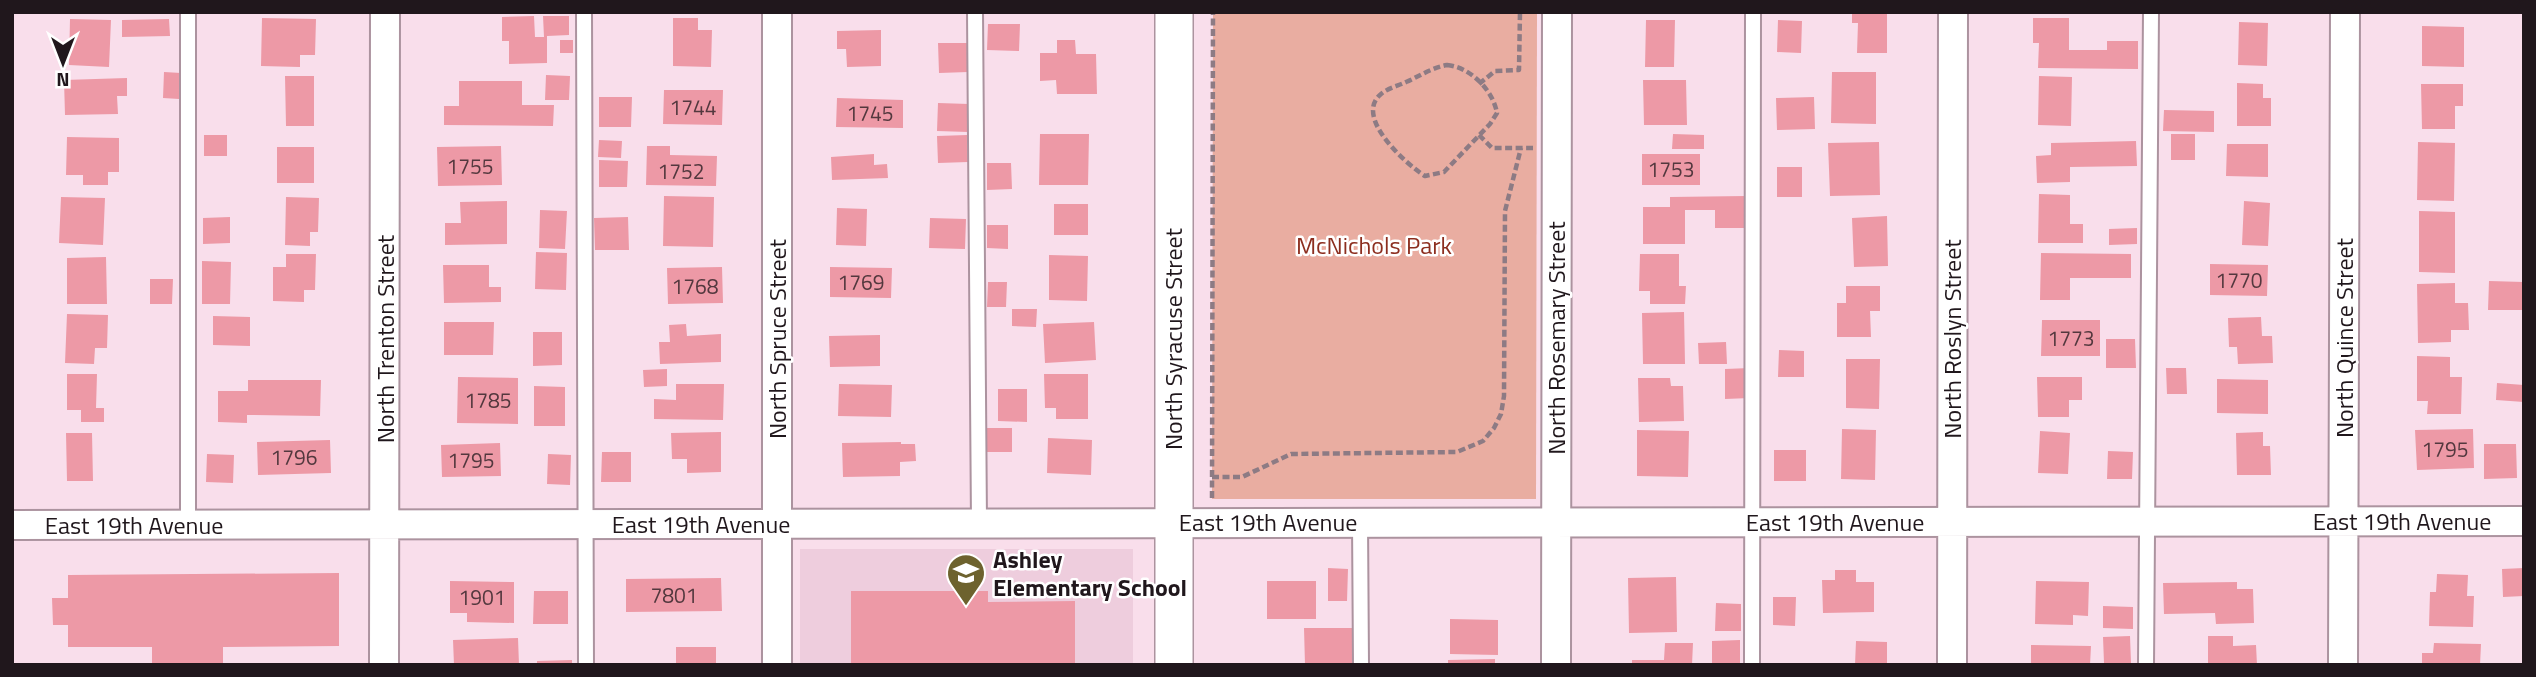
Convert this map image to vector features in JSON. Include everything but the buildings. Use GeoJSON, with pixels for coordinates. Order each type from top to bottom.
{"type":"FeatureCollection","features":[{"type":"Feature","properties":{"kind":"street","name":"North Trenton Street"},"geometry":{"type":"LineString","coordinates":[[384,665],[385,12]]}},
{"type":"Feature","properties":{"kind":"street","name":"North Spruce Street"},"geometry":{"type":"LineString","coordinates":[[777,12],[777,665]]}},
{"type":"Feature","properties":{"kind":"street","name":"North Syracuse Street"},"geometry":{"type":"LineString","coordinates":[[1174,12],[1174,665]]}},
{"type":"Feature","properties":{"kind":"street","name":"North Rosemary Street"},"geometry":{"type":"LineString","coordinates":[[1556,665],[1557,12]]}},
{"type":"Feature","properties":{"kind":"street","name":"North Roslyn Street"},"geometry":{"type":"LineString","coordinates":[[1952,665],[1953,12]]}},
{"type":"Feature","properties":{"kind":"street","name":"North Quince Street"},"geometry":{"type":"LineString","coordinates":[[2343,665],[2345,12]]}},
{"type":"Feature","properties":{"kind":"street","name":"East 19th Avenue"},"geometry":{"type":"LineString","coordinates":[[12,525],[2343,520],[2524,522]]}},
{"type":"Feature","properties":{"kind":"lane"},"geometry":{"type":"LineString","coordinates":[[188,12],[188,525]]}},
{"type":"Feature","properties":{"kind":"lane"},"geometry":{"type":"LineString","coordinates":[[584,12],[586,665]]}},
{"type":"Feature","properties":{"kind":"lane"},"geometry":{"type":"LineString","coordinates":[[975,12],[979,522]]}},
{"type":"Feature","properties":{"kind":"lane"},"geometry":{"type":"LineString","coordinates":[[1752,665],[1753,12]]}},
{"type":"Feature","properties":{"kind":"lane"},"geometry":{"type":"LineString","coordinates":[[2146,665],[2151,12]]}},
{"type":"Feature","properties":{"kind":"lane"},"geometry":{"type":"LineString","coordinates":[[1360,522],[1361,665]]}},
{"type":"Feature","properties":{"kind":"path"},"geometry":{"type":"LineString","coordinates":[[1213,12],[1213,522]]}},
{"type":"Feature","properties":{"kind":"path"},"geometry":{"type":"LineString","coordinates":[[1479,84],[1495,71],[1519,70],[1520,12]]}},
{"type":"Feature","properties":{"kind":"path"},"geometry":{"type":"LineString","coordinates":[[1457,66],[1467,71],[1479,84],[1495,101],[1497,113],[1444,172],[1425,176],[1415,169],[1390,144],[1376,126],[1372,115],[1380,95],[1433,68],[1457,66]]}},
{"type":"Feature","properties":{"kind":"path"},"geometry":{"type":"LineString","coordinates":[[1212,477],[1242,477],[1292,454],[1457,452],[1483,441],[1494,428],[1501,414],[1504,396],[1505,211],[1521,148],[1492,148],[1479,135]]}},
{"type":"Feature","properties":{"kind":"shaded area","name":"Ashley Elementary School"},"geometry":{"type":"Polygon","coordinates":[[[800,549],[1133,549],[1133,665],[800,665],[800,549]]]}},
{"type":"Feature","properties":{"kind":"green space","name":"McNichols Park"},"geometry":{"type":"Polygon","coordinates":[[[1213,12],[1537,12],[1536,499],[1212,499],[1213,12]]]}},
{"type":"Feature","properties":{"kind":"place","name":"Ashley Elementary School"},"geometry":{"type":"Point","coordinates":[966,607]}}]}
